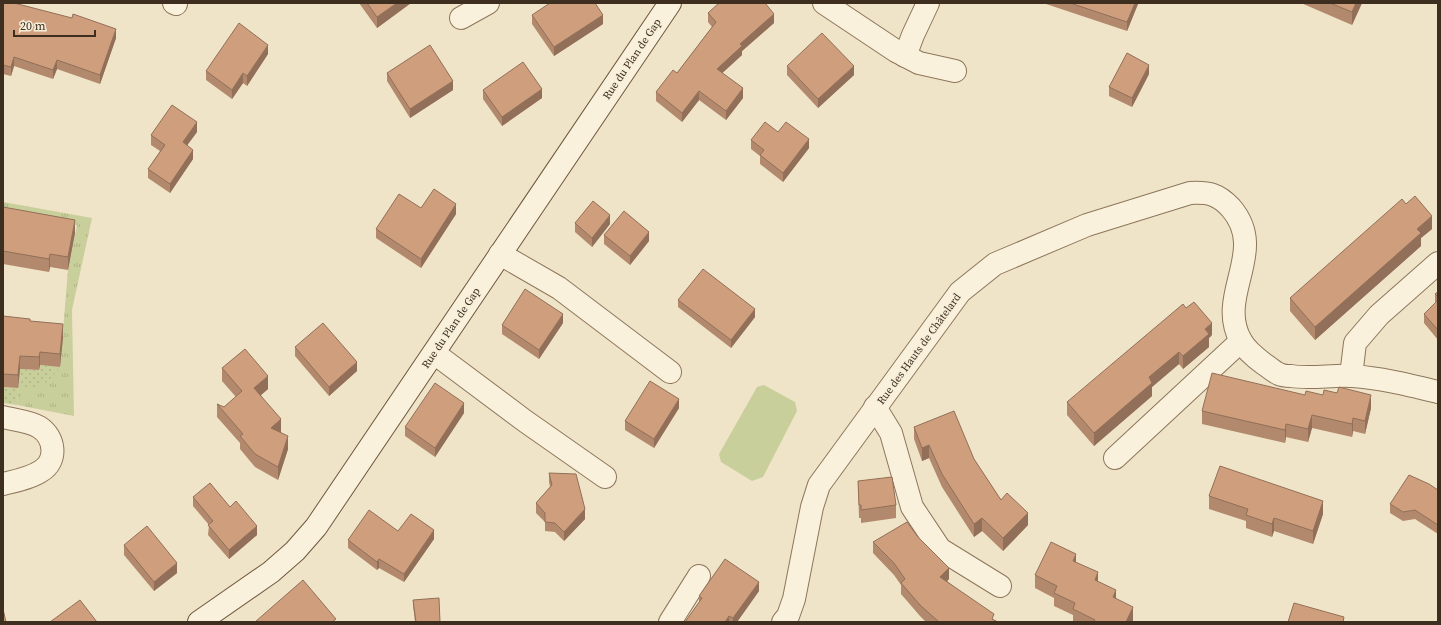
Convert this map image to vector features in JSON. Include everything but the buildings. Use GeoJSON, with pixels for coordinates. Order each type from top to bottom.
{"type":"FeatureCollection","features":[{"type":"Feature","properties":{"kind":"street"},"geometry":{"type":"LineString","coordinates":[[461,18],[488,3]]}},
{"type":"Feature","properties":{"kind":"street","name":"Rue du Plan de Gap"},"geometry":{"type":"LineString","coordinates":[[199,622],[271,572],[295,552],[316,527],[670,3]]}},
{"type":"Feature","properties":{"kind":"street"},"geometry":{"type":"LineString","coordinates":[[824,3],[905,56],[919,63],[955,71]]}},
{"type":"Feature","properties":{"kind":"street"},"geometry":{"type":"LineString","coordinates":[[905,56],[928,3]]}},
{"type":"Feature","properties":{"kind":"street","name":"Rue des Hauts de Châtelard"},"geometry":{"type":"LineString","coordinates":[[783,622],[788,616],[794,599],[812,507],[819,485],[960,292],[995,264],[1087,225],[1190,193],[1208,192],[1224,201],[1235,213],[1246,239],[1245,256],[1233,304],[1233,322],[1241,341],[1257,359],[1280,374],[1302,378],[1351,376],[1389,381],[1438,392]]}},
{"type":"Feature","properties":{"kind":"street"},"geometry":{"type":"LineString","coordinates":[[500,254],[559,288],[670,372]]}},
{"type":"Feature","properties":{"kind":"street"},"geometry":{"type":"LineString","coordinates":[[1351,376],[1355,343],[1379,315],[1438,263]]}},
{"type":"Feature","properties":{"kind":"street"},"geometry":{"type":"LineString","coordinates":[[1115,458],[1241,341]]}},
{"type":"Feature","properties":{"kind":"street"},"geometry":{"type":"LineString","coordinates":[[434,353],[525,421],[605,477]]}},
{"type":"Feature","properties":{"kind":"street"},"geometry":{"type":"LineString","coordinates":[[876,407],[891,433],[912,507],[940,549],[1000,586]]}},
{"type":"Feature","properties":{"kind":"street"},"geometry":{"type":"LineString","coordinates":[[3,417],[38,427],[46,433],[51,440],[53,449],[48,465],[41,471],[21,480],[3,484]]}},
{"type":"Feature","properties":{"kind":"street"},"geometry":{"type":"LineString","coordinates":[[670,622],[699,576]]}},
{"type":"Feature","properties":{"kind":"green space"},"geometry":{"type":"Polygon","coordinates":[[[3,202],[92,218],[72,310],[74,416],[17,405],[18,388],[60,367],[68,270],[77,225],[3,221],[3,202]]]}},
{"type":"Feature","properties":{"kind":"green space"},"geometry":{"type":"Polygon","coordinates":[[[40,365],[60,367],[48,381],[36,389],[18,388],[20,369],[39,370],[40,365]]]}},
{"type":"Feature","properties":{"kind":"green space"},"geometry":{"type":"Polygon","coordinates":[[[764,385],[795,402],[797,411],[763,477],[752,481],[721,462],[719,454],[757,387],[764,385]]]}},
{"type":"Feature","properties":{"kind":"green space"},"geometry":{"type":"Polygon","coordinates":[[[3,387],[18,388],[17,405],[3,403],[3,387]]]}}]}
